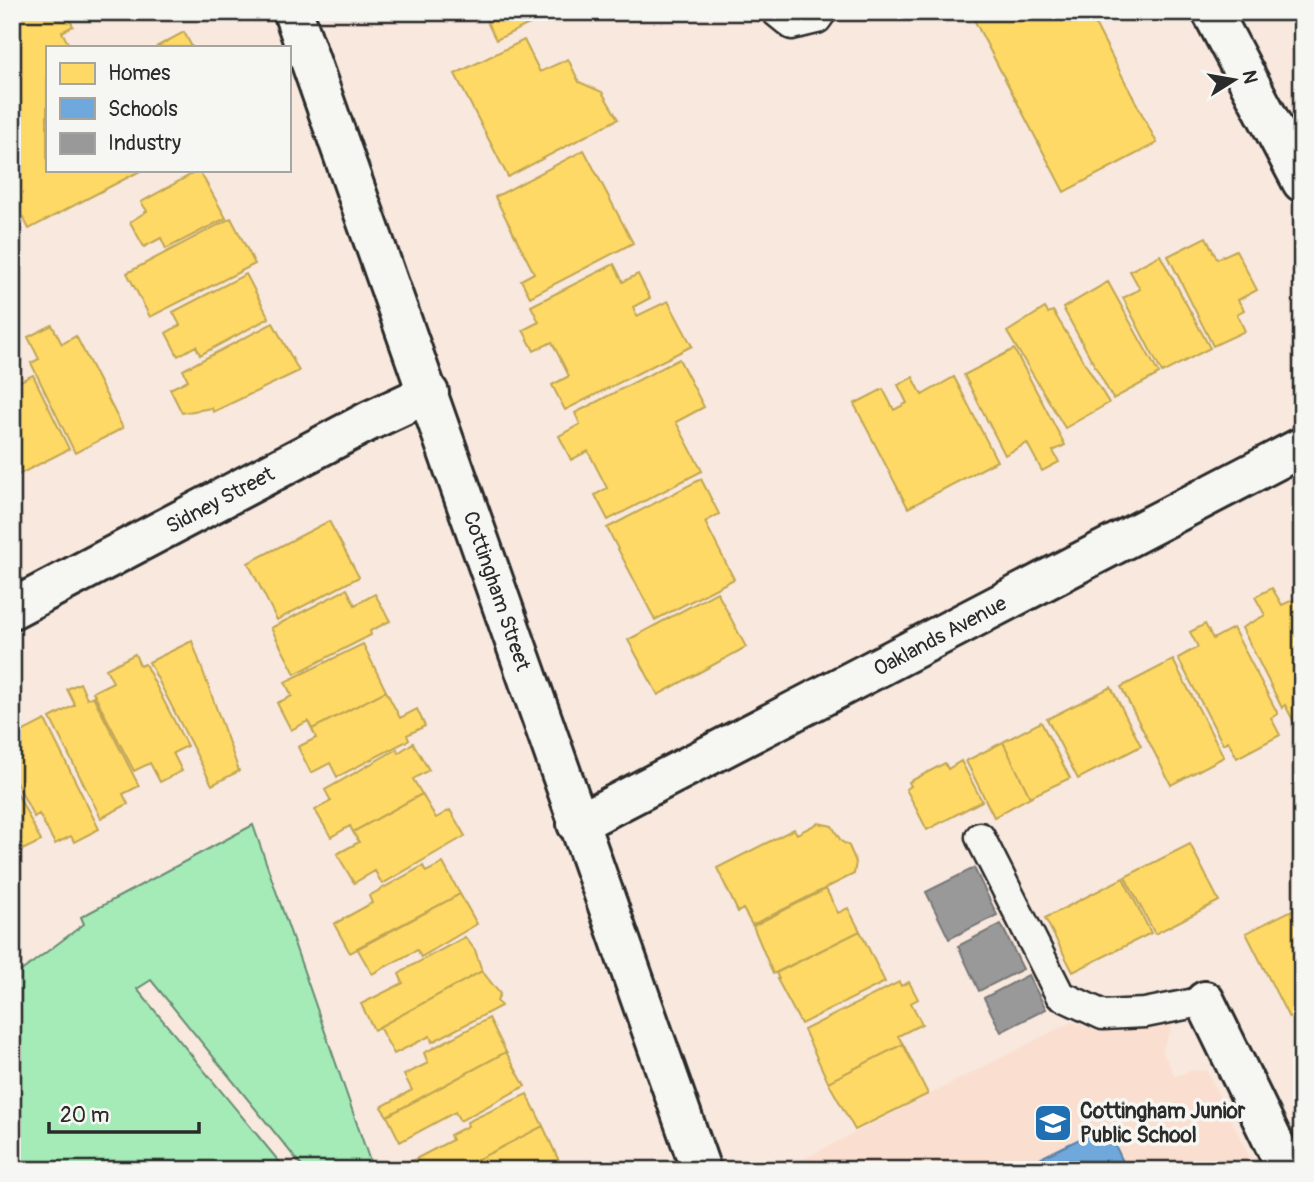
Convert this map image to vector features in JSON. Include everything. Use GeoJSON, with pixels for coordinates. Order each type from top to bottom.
{"type":"FeatureCollection","features":[{"type":"Feature","properties":{"kind":"street","name":"Cottingham Street"},"geometry":{"type":"LineString","coordinates":[[293,12],[701,1170]]}},
{"type":"Feature","properties":{"kind":"street"},"geometry":{"type":"LineString","coordinates":[[1212,12],[1302,182]]}},
{"type":"Feature","properties":{"kind":"street","name":"Sidney Street"},"geometry":{"type":"LineString","coordinates":[[12,609],[429,393]]}},
{"type":"Feature","properties":{"kind":"street","name":"Oaklands Avenue"},"geometry":{"type":"LineString","coordinates":[[578,824],[1302,447]]}},
{"type":"Feature","properties":{"kind":"street"},"geometry":{"type":"LineString","coordinates":[[1205,1002],[1287,1170]]}},
{"type":"Feature","properties":{"kind":"lane"},"geometry":{"type":"LineString","coordinates":[[776,12],[792,24],[817,19],[822,12]]}},
{"type":"Feature","properties":{"kind":"lane"},"geometry":{"type":"LineString","coordinates":[[980,836],[1060,995],[1103,1014],[1145,1013],[1205,1002]]}},
{"type":"Feature","properties":{"kind":"shaded area","name":"Cottingham Junior Public School"},"geometry":{"type":"Polygon","coordinates":[[[1071,1022],[1100,1031],[1173,1024],[1162,1051],[1175,1076],[1194,1070],[1207,1071],[1256,1170],[782,1170],[1071,1022]]]}},
{"type":"Feature","properties":{"kind":"green space"},"geometry":{"type":"Polygon","coordinates":[[[253,825],[373,1170],[305,1170],[151,980],[137,989],[286,1170],[12,1170],[12,978],[84,924],[81,917],[253,825]]]}},
{"type":"Feature","properties":{"kind":"building: Homes"},"geometry":{"type":"Polygon","coordinates":[[[12,12],[66,12],[73,26],[62,32],[69,46],[46,46],[46,172],[138,172],[29,229],[23,217],[12,222],[12,12]]]}},
{"type":"Feature","properties":{"kind":"building: Homes"},"geometry":{"type":"Polygon","coordinates":[[[482,12],[554,12],[496,40],[482,12]]]}},
{"type":"Feature","properties":{"kind":"building: Homes"},"geometry":{"type":"Polygon","coordinates":[[[970,12],[1089,12],[1157,143],[1064,192],[970,12]]]}},
{"type":"Feature","properties":{"kind":"building: Homes"},"geometry":{"type":"Polygon","coordinates":[[[184,32],[191,46],[158,46],[184,32]]]}},
{"type":"Feature","properties":{"kind":"building: Homes"},"geometry":{"type":"Polygon","coordinates":[[[524,40],[540,72],[568,59],[579,82],[602,92],[618,119],[508,177],[455,74],[524,40]]]}},
{"type":"Feature","properties":{"kind":"building: Homes"},"geometry":{"type":"Polygon","coordinates":[[[584,150],[633,243],[530,297],[521,280],[534,273],[495,197],[584,150]]]}},
{"type":"Feature","properties":{"kind":"building: Homes"},"geometry":{"type":"Polygon","coordinates":[[[195,172],[200,172],[226,218],[166,249],[161,238],[144,247],[130,222],[147,211],[141,202],[195,172]]]}},
{"type":"Feature","properties":{"kind":"building: Homes"},"geometry":{"type":"Polygon","coordinates":[[[231,218],[255,264],[150,317],[127,273],[231,218]]]}},
{"type":"Feature","properties":{"kind":"building: Homes"},"geometry":{"type":"Polygon","coordinates":[[[1206,237],[1217,259],[1236,250],[1257,290],[1238,300],[1244,310],[1237,314],[1245,331],[1213,346],[1168,256],[1206,237]]]}},
{"type":"Feature","properties":{"kind":"building: Homes"},"geometry":{"type":"Polygon","coordinates":[[[1160,255],[1210,348],[1162,373],[1123,298],[1140,289],[1130,271],[1160,255]]]}},
{"type":"Feature","properties":{"kind":"building: Homes"},"geometry":{"type":"Polygon","coordinates":[[[614,264],[623,282],[638,274],[650,298],[633,307],[637,316],[668,301],[692,346],[565,410],[552,385],[569,376],[552,342],[534,351],[523,330],[539,322],[531,306],[614,264]]]}},
{"type":"Feature","properties":{"kind":"building: Homes"},"geometry":{"type":"Polygon","coordinates":[[[246,274],[269,318],[200,355],[196,346],[178,356],[166,333],[180,325],[173,312],[246,274]]]}},
{"type":"Feature","properties":{"kind":"building: Homes"},"geometry":{"type":"Polygon","coordinates":[[[1108,282],[1159,374],[1113,399],[1063,308],[1108,282]]]}},
{"type":"Feature","properties":{"kind":"building: Homes"},"geometry":{"type":"Polygon","coordinates":[[[1045,308],[1048,313],[1053,311],[1109,403],[1065,428],[1007,332],[1045,308]]]}},
{"type":"Feature","properties":{"kind":"building: Homes"},"geometry":{"type":"Polygon","coordinates":[[[273,323],[299,371],[213,412],[212,408],[182,413],[170,389],[188,380],[183,370],[273,323]]]}},
{"type":"Feature","properties":{"kind":"building: Homes"},"geometry":{"type":"Polygon","coordinates":[[[52,325],[62,344],[76,336],[123,428],[75,453],[31,363],[39,359],[28,337],[52,325]]]}},
{"type":"Feature","properties":{"kind":"building: Homes"},"geometry":{"type":"Polygon","coordinates":[[[1014,349],[1065,445],[1053,451],[1059,462],[1042,471],[1027,443],[1005,455],[964,375],[1014,349]]]}},
{"type":"Feature","properties":{"kind":"building: Homes"},"geometry":{"type":"Polygon","coordinates":[[[679,359],[704,407],[676,422],[702,471],[608,520],[595,495],[607,488],[588,451],[571,460],[559,436],[580,424],[575,413],[679,359]]]}},
{"type":"Feature","properties":{"kind":"building: Homes"},"geometry":{"type":"Polygon","coordinates":[[[33,375],[69,449],[22,473],[12,453],[12,385],[33,375]]]}},
{"type":"Feature","properties":{"kind":"building: Homes"},"geometry":{"type":"Polygon","coordinates":[[[913,377],[922,395],[954,377],[997,461],[908,508],[854,404],[883,389],[894,410],[907,403],[898,385],[913,377]]]}},
{"type":"Feature","properties":{"kind":"building: Homes"},"geometry":{"type":"Polygon","coordinates":[[[12,453],[22,473],[12,478],[12,453]]]}},
{"type":"Feature","properties":{"kind":"building: Homes"},"geometry":{"type":"Polygon","coordinates":[[[701,479],[719,514],[705,522],[734,579],[655,620],[607,528],[701,479]]]}},
{"type":"Feature","properties":{"kind":"building: Homes"},"geometry":{"type":"Polygon","coordinates":[[[329,521],[359,577],[277,620],[248,563],[329,521]]]}},
{"type":"Feature","properties":{"kind":"building: Homes"},"geometry":{"type":"Polygon","coordinates":[[[1302,583],[1302,605],[1293,587],[1302,583]]]}},
{"type":"Feature","properties":{"kind":"building: Homes"},"geometry":{"type":"Polygon","coordinates":[[[1272,588],[1282,605],[1295,599],[1302,612],[1302,737],[1285,705],[1282,708],[1242,628],[1265,615],[1255,597],[1272,588]]]}},
{"type":"Feature","properties":{"kind":"building: Homes"},"geometry":{"type":"Polygon","coordinates":[[[347,589],[355,605],[375,594],[390,621],[370,631],[371,635],[295,674],[271,628],[347,589]]]}},
{"type":"Feature","properties":{"kind":"building: Homes"},"geometry":{"type":"Polygon","coordinates":[[[717,592],[746,647],[658,695],[628,640],[717,592]]]}},
{"type":"Feature","properties":{"kind":"building: Homes"},"geometry":{"type":"Polygon","coordinates":[[[1205,624],[1213,639],[1233,628],[1278,714],[1271,718],[1280,735],[1237,758],[1228,741],[1223,744],[1178,658],[1198,647],[1190,632],[1205,624]]]}},
{"type":"Feature","properties":{"kind":"building: Homes"},"geometry":{"type":"Polygon","coordinates":[[[192,641],[239,771],[212,785],[149,662],[192,641]]]}},
{"type":"Feature","properties":{"kind":"building: Homes"},"geometry":{"type":"Polygon","coordinates":[[[363,644],[386,691],[312,729],[308,721],[291,730],[277,703],[292,696],[285,682],[363,644]]]}},
{"type":"Feature","properties":{"kind":"building: Homes"},"geometry":{"type":"Polygon","coordinates":[[[135,654],[140,666],[145,664],[187,746],[173,753],[182,771],[160,782],[150,763],[134,771],[93,692],[113,682],[106,669],[135,654]]]}},
{"type":"Feature","properties":{"kind":"building: Homes"},"geometry":{"type":"Polygon","coordinates":[[[1173,660],[1224,757],[1171,785],[1121,687],[1173,660]]]}},
{"type":"Feature","properties":{"kind":"building: Homes"},"geometry":{"type":"Polygon","coordinates":[[[80,683],[87,699],[93,696],[139,786],[123,794],[128,804],[101,818],[50,718],[75,705],[67,689],[80,683]]]}},
{"type":"Feature","properties":{"kind":"building: Homes"},"geometry":{"type":"Polygon","coordinates":[[[1111,687],[1141,746],[1078,779],[1047,719],[1111,687]]]}},
{"type":"Feature","properties":{"kind":"building: Homes"},"geometry":{"type":"Polygon","coordinates":[[[386,691],[400,718],[417,709],[425,726],[407,735],[409,740],[337,777],[330,763],[311,773],[298,747],[316,738],[312,729],[386,691]]]}},
{"type":"Feature","properties":{"kind":"building: Homes"},"geometry":{"type":"Polygon","coordinates":[[[45,720],[99,829],[74,842],[71,836],[55,844],[39,814],[34,817],[12,774],[12,737],[45,720]]]}},
{"type":"Feature","properties":{"kind":"building: Homes"},"geometry":{"type":"Polygon","coordinates":[[[1041,722],[1070,778],[1030,797],[1003,742],[1041,722]]]}},
{"type":"Feature","properties":{"kind":"building: Homes"},"geometry":{"type":"Polygon","coordinates":[[[1003,742],[1030,797],[994,817],[966,761],[1003,742]]]}},
{"type":"Feature","properties":{"kind":"building: Homes"},"geometry":{"type":"Polygon","coordinates":[[[413,743],[429,770],[413,779],[422,794],[353,832],[350,826],[331,837],[315,810],[331,801],[325,790],[397,749],[398,753],[413,743]]]}},
{"type":"Feature","properties":{"kind":"building: Homes"},"geometry":{"type":"Polygon","coordinates":[[[961,761],[982,801],[927,830],[906,789],[911,786],[909,782],[945,763],[948,769],[961,761]]]}},
{"type":"Feature","properties":{"kind":"building: Homes"},"geometry":{"type":"Polygon","coordinates":[[[12,783],[41,841],[12,855],[12,783]]]}},
{"type":"Feature","properties":{"kind":"building: Homes"},"geometry":{"type":"Polygon","coordinates":[[[422,794],[436,818],[450,810],[465,836],[382,884],[375,871],[354,883],[337,854],[359,842],[353,832],[422,794]]]}},
{"type":"Feature","properties":{"kind":"building: Homes"},"geometry":{"type":"Polygon","coordinates":[[[818,823],[832,826],[841,841],[849,846],[856,862],[854,874],[752,925],[743,909],[738,912],[717,868],[794,829],[797,834],[818,823]]]}},
{"type":"Feature","properties":{"kind":"building: Homes"},"geometry":{"type":"Polygon","coordinates":[[[1190,844],[1219,901],[1155,934],[1125,877],[1190,844]]]}},
{"type":"Feature","properties":{"kind":"building: Homes"},"geometry":{"type":"Polygon","coordinates":[[[443,863],[460,894],[350,953],[334,924],[372,903],[369,896],[423,866],[426,872],[443,863]]]}},
{"type":"Feature","properties":{"kind":"building: Homes"},"geometry":{"type":"Polygon","coordinates":[[[1123,878],[1151,933],[1073,972],[1045,918],[1123,878]]]}},
{"type":"Feature","properties":{"kind":"building: Homes"},"geometry":{"type":"Polygon","coordinates":[[[826,889],[838,913],[848,908],[860,931],[773,974],[753,926],[826,889]]]}},
{"type":"Feature","properties":{"kind":"building: Homes"},"geometry":{"type":"Polygon","coordinates":[[[460,894],[477,924],[421,957],[417,950],[372,974],[357,948],[460,894]]]}},
{"type":"Feature","properties":{"kind":"building: Homes"},"geometry":{"type":"Polygon","coordinates":[[[1302,905],[1302,1011],[1289,1018],[1246,933],[1302,905]]]}},
{"type":"Feature","properties":{"kind":"building: Homes"},"geometry":{"type":"Polygon","coordinates":[[[860,931],[885,982],[801,1024],[776,973],[860,931]]]}},
{"type":"Feature","properties":{"kind":"building: Homes"},"geometry":{"type":"Polygon","coordinates":[[[465,937],[475,950],[482,971],[374,1030],[361,1004],[403,983],[399,974],[465,937]]]}},
{"type":"Feature","properties":{"kind":"building: Homes"},"geometry":{"type":"Polygon","coordinates":[[[482,971],[500,994],[497,1001],[501,1006],[432,1042],[430,1036],[394,1054],[379,1027],[482,971]]]}},
{"type":"Feature","properties":{"kind":"building: Homes"},"geometry":{"type":"Polygon","coordinates":[[[899,982],[901,986],[909,982],[918,999],[911,1003],[922,1024],[898,1036],[903,1044],[828,1082],[804,1030],[899,982]]]}},
{"type":"Feature","properties":{"kind":"building: Homes"},"geometry":{"type":"Polygon","coordinates":[[[489,1018],[506,1052],[387,1116],[381,1107],[412,1090],[404,1075],[428,1063],[424,1053],[489,1018]]]}},
{"type":"Feature","properties":{"kind":"building: Homes"},"geometry":{"type":"Polygon","coordinates":[[[903,1044],[928,1094],[855,1130],[828,1082],[903,1044]]]}},
{"type":"Feature","properties":{"kind":"building: Homes"},"geometry":{"type":"Polygon","coordinates":[[[506,1052],[525,1086],[460,1121],[455,1112],[400,1142],[387,1116],[506,1052]]]}},
{"type":"Feature","properties":{"kind":"building: Homes"},"geometry":{"type":"Polygon","coordinates":[[[527,1094],[543,1126],[457,1170],[406,1170],[404,1165],[452,1140],[450,1135],[468,1126],[467,1122],[527,1094]]]}},
{"type":"Feature","properties":{"kind":"building: Homes"},"geometry":{"type":"Polygon","coordinates":[[[543,1126],[559,1161],[540,1170],[457,1170],[543,1126]]]}},
{"type":"Feature","properties":{"kind":"building: Schools"},"geometry":{"type":"Polygon","coordinates":[[[1106,1126],[1127,1170],[1016,1170],[1106,1126]]]}},
{"type":"Feature","properties":{"kind":"building: Industry"},"geometry":{"type":"Polygon","coordinates":[[[974,868],[997,915],[949,939],[926,892],[974,868]]]}},
{"type":"Feature","properties":{"kind":"building: Industry"},"geometry":{"type":"Polygon","coordinates":[[[1001,924],[1023,969],[979,991],[958,946],[1001,924]]]}},
{"type":"Feature","properties":{"kind":"building: Industry"},"geometry":{"type":"Polygon","coordinates":[[[1028,975],[1046,1009],[1001,1032],[984,998],[1028,975]]]}},
{"type":"Feature","properties":{"kind":"place","name":"Cottingham Junior Public School"},"geometry":{"type":"Point","coordinates":[1053,1123]}}]}
